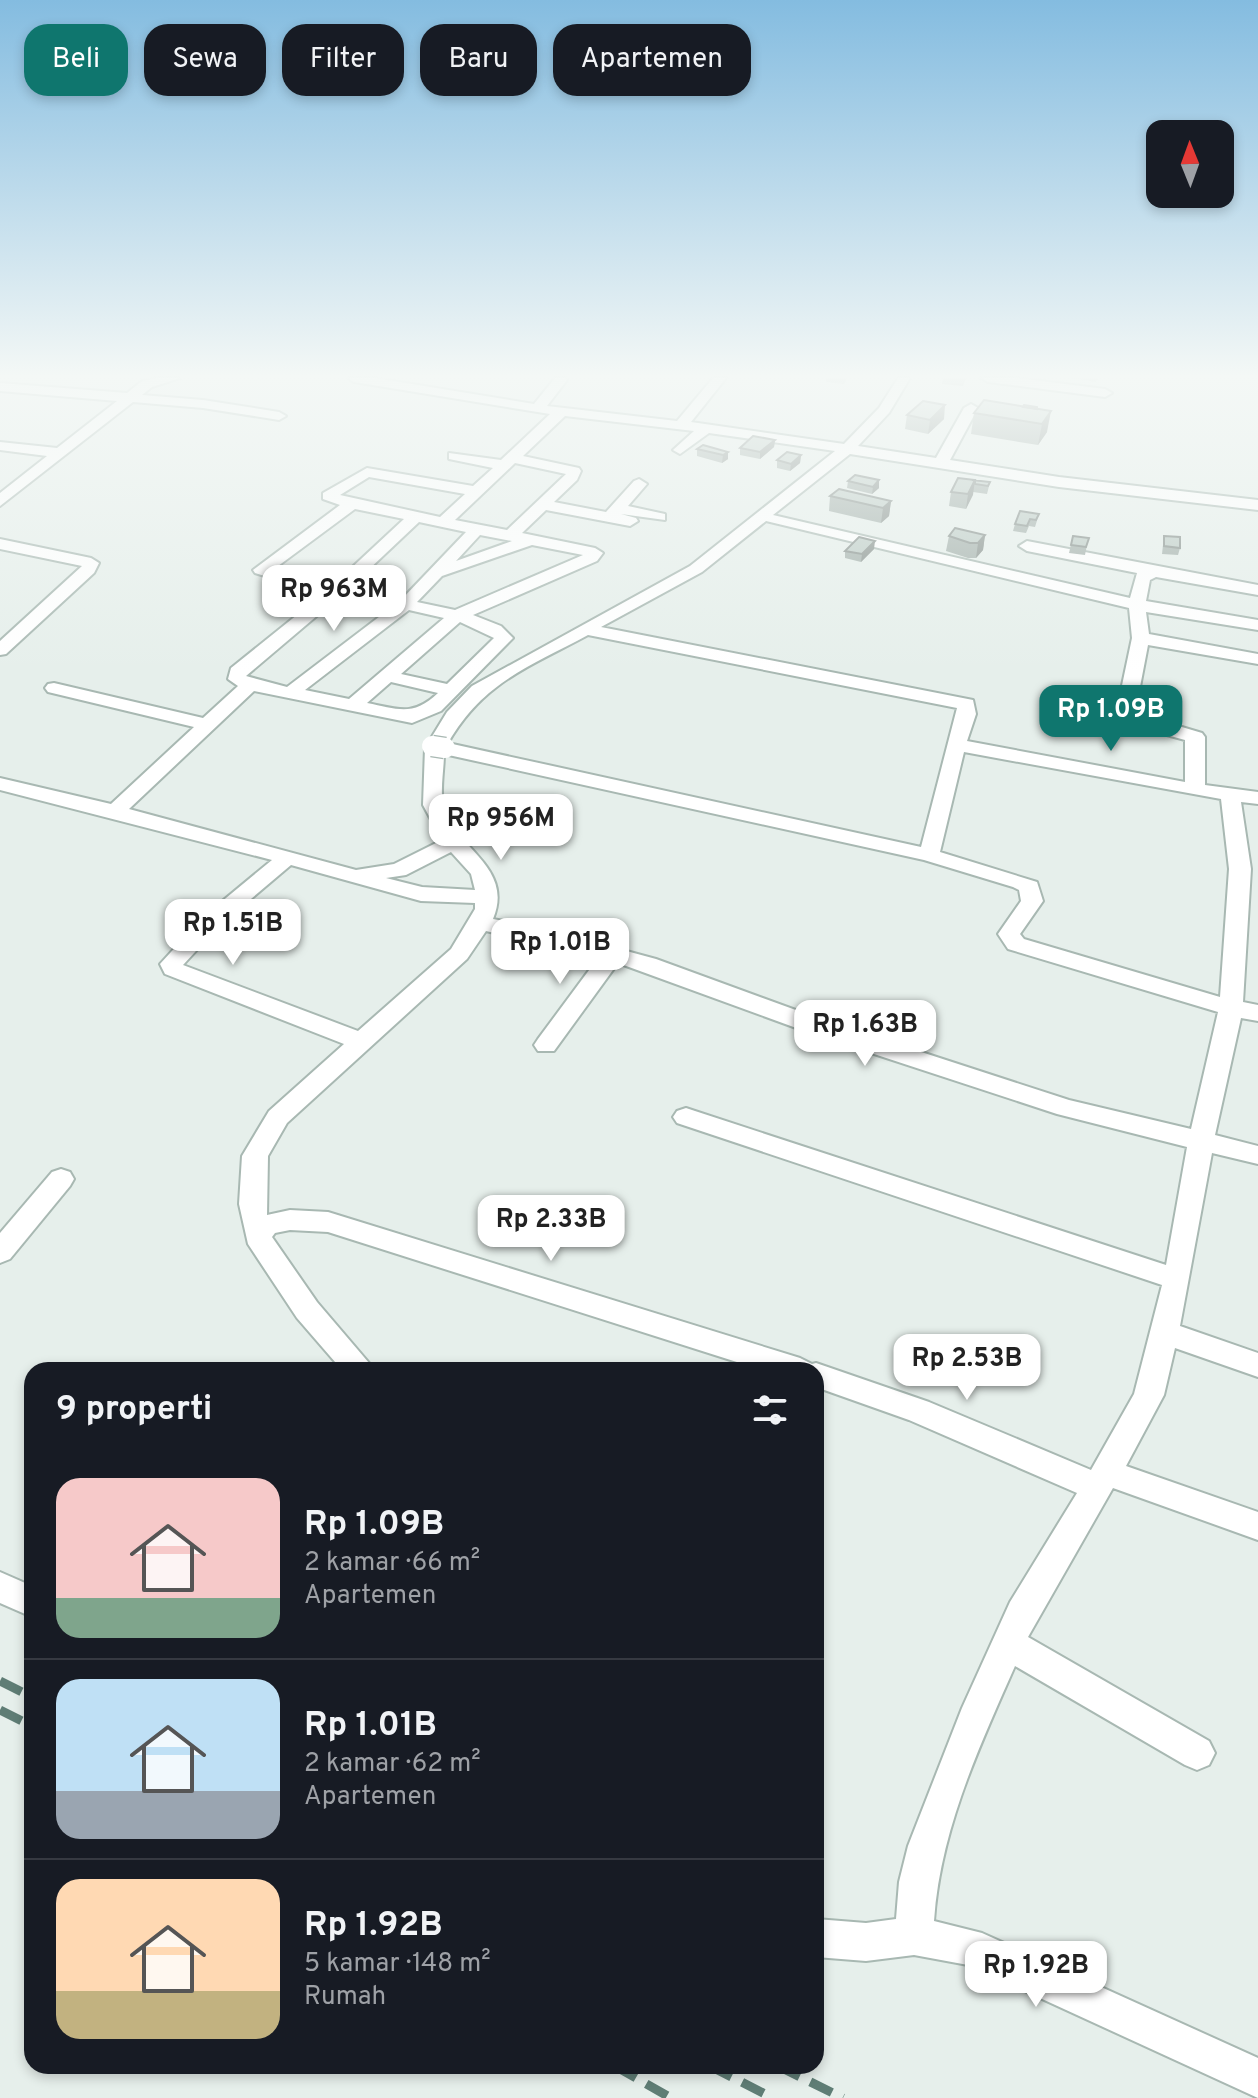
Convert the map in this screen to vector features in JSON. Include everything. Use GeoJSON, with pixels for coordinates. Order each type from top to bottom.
{"type":"FeatureCollection","features":[{"type":"Feature","properties":{"kind":"street"},"geometry":{"type":"LineString","coordinates":[[0,501],[8,488],[26,476]]}},
{"type":"Feature","properties":{"kind":"street"},"geometry":{"type":"LineString","coordinates":[[351,707],[457,616],[594,556],[587,549],[352,504],[328,496],[361,476]]}},
{"type":"Feature","properties":{"kind":"street"},"geometry":{"type":"LineString","coordinates":[[389,476],[476,491]]}},
{"type":"Feature","properties":{"kind":"street"},"geometry":{"type":"LineString","coordinates":[[445,521],[492,476]]}},
{"type":"Feature","properties":{"kind":"street"},"geometry":{"type":"LineString","coordinates":[[511,535],[572,476]]}},
{"type":"Feature","properties":{"kind":"street"},"geometry":{"type":"LineString","coordinates":[[353,1362],[307,1310],[271,1227],[252,1204],[255,1156],[278,1117],[459,954],[480,923],[487,897],[481,872],[454,842],[433,805],[441,748],[454,716],[478,690],[684,577],[820,476]]}},
{"type":"Feature","properties":{"kind":"street"},"geometry":{"type":"LineString","coordinates":[[441,748],[470,710],[497,685],[714,563],[773,520],[824,476]]}},
{"type":"Feature","properties":{"kind":"street"},"geometry":{"type":"LineString","coordinates":[[1027,476],[1258,505]]}},
{"type":"Feature","properties":{"kind":"street"},"geometry":{"type":"LineString","coordinates":[[613,513],[639,484]]}},
{"type":"Feature","properties":{"kind":"street"},"geometry":{"type":"LineString","coordinates":[[352,504],[260,569],[335,592],[457,616],[495,629],[504,638],[434,707],[412,717],[289,694],[237,679],[237,672],[335,592],[417,516]]}},
{"type":"Feature","properties":{"kind":"street"},"geometry":{"type":"LineString","coordinates":[[544,505],[659,517]]}},
{"type":"Feature","properties":{"kind":"street"},"geometry":{"type":"LineString","coordinates":[[613,513],[630,521]]}},
{"type":"Feature","properties":{"kind":"street"},"geometry":{"type":"LineString","coordinates":[[773,520],[1137,605],[1258,625]]}},
{"type":"Feature","properties":{"kind":"street"},"geometry":{"type":"LineString","coordinates":[[289,694],[405,605],[478,528]]}},
{"type":"Feature","properties":{"kind":"street"},"geometry":{"type":"LineString","coordinates":[[440,571],[531,540]]}},
{"type":"Feature","properties":{"kind":"street"},"geometry":{"type":"LineString","coordinates":[[0,544],[87,561],[91,566],[0,650]]}},
{"type":"Feature","properties":{"kind":"street"},"geometry":{"type":"LineString","coordinates":[[1027,546],[1258,590]]}},
{"type":"Feature","properties":{"kind":"street"},"geometry":{"type":"LineString","coordinates":[[1155,572],[1142,577],[1137,605],[1141,638],[1125,714],[1130,719],[1195,737],[1195,790]]}},
{"type":"Feature","properties":{"kind":"street"},"geometry":{"type":"LineString","coordinates":[[593,631],[966,704],[967,714],[929,855]]}},
{"type":"Feature","properties":{"kind":"street"},"geometry":{"type":"LineString","coordinates":[[1141,638],[1258,659]]}},
{"type":"Feature","properties":{"kind":"street"},"geometry":{"type":"LineString","coordinates":[[387,676],[451,690]]}},
{"type":"Feature","properties":{"kind":"street"},"geometry":{"type":"LineString","coordinates":[[115,811],[250,685]]}},
{"type":"Feature","properties":{"kind":"street"},"geometry":{"type":"LineString","coordinates":[[54,688],[207,725]]}},
{"type":"Feature","properties":{"kind":"street"},"geometry":{"type":"LineString","coordinates":[[914,1936],[918,1882],[926,1846],[974,1720],[1022,1613],[1149,1395],[1177,1279],[1201,1142],[1244,1011],[1240,869],[1244,796],[1195,790],[957,745]]}},
{"type":"Feature","properties":{"kind":"street"},"geometry":{"type":"LineString","coordinates":[[441,748],[929,855],[1029,887],[1032,901],[1009,934],[1025,950],[1244,1011]]}},
{"type":"Feature","properties":{"kind":"street"},"geometry":{"type":"LineString","coordinates":[[0,784],[115,811],[433,896],[487,897]]}},
{"type":"Feature","properties":{"kind":"street"},"geometry":{"type":"LineString","coordinates":[[342,873],[373,874],[399,870],[454,842]]}},
{"type":"Feature","properties":{"kind":"street"},"geometry":{"type":"LineString","coordinates":[[286,859],[208,925],[177,956],[171,964],[173,969],[363,1042]]}},
{"type":"Feature","properties":{"kind":"street"},"geometry":{"type":"LineString","coordinates":[[480,923],[613,954],[940,1068],[1066,1108],[1258,1155]]}},
{"type":"Feature","properties":{"kind":"street"},"geometry":{"type":"LineString","coordinates":[[546,1045],[613,954]]}},
{"type":"Feature","properties":{"kind":"street"},"geometry":{"type":"LineString","coordinates":[[686,1117],[1177,1279]]}},
{"type":"Feature","properties":{"kind":"street"},"geometry":{"type":"LineString","coordinates":[[0,1252],[61,1179]]}},
{"type":"Feature","properties":{"kind":"street"},"geometry":{"type":"LineString","coordinates":[[271,1227],[328,1222],[775,1362]]}},
{"type":"Feature","properties":{"kind":"street"},"geometry":{"type":"LineString","coordinates":[[1165,1333],[1258,1365]]}},
{"type":"Feature","properties":{"kind":"street"},"geometry":{"type":"LineString","coordinates":[[824,1378],[1101,1480],[1258,1526]]}},
{"type":"Feature","properties":{"kind":"street"},"geometry":{"type":"LineString","coordinates":[[0,1587],[24,1598]]}},
{"type":"Feature","properties":{"kind":"street"},"geometry":{"type":"LineString","coordinates":[[1008,1644],[1197,1753]]}},
{"type":"Feature","properties":{"kind":"street"},"geometry":{"type":"LineString","coordinates":[[824,1939],[866,1942],[914,1936],[969,1946],[1064,1987],[1258,2079]]}},
{"type":"Feature","properties":{"kind":"building"},"geometry":{"type":"Polygon","coordinates":[[[854,476],[879,480],[873,487],[848,481],[854,476]]]}},
{"type":"Feature","properties":{"kind":"building"},"geometry":{"type":"Polygon","coordinates":[[[958,478],[975,480],[968,494],[951,492],[958,478]]]}},
{"type":"Feature","properties":{"kind":"building"},"geometry":{"type":"Polygon","coordinates":[[[975,480],[990,482],[988,486],[975,484],[975,480]]]}},
{"type":"Feature","properties":{"kind":"building"},"geometry":{"type":"Polygon","coordinates":[[[839,489],[891,501],[883,508],[830,496],[839,489]]]}},
{"type":"Feature","properties":{"kind":"building"},"geometry":{"type":"Polygon","coordinates":[[[1020,511],[1039,514],[1036,520],[1030,519],[1027,526],[1015,524],[1020,511]]]}},
{"type":"Feature","properties":{"kind":"building"},"geometry":{"type":"Polygon","coordinates":[[[955,528],[985,535],[978,543],[970,543],[949,536],[955,528]]]}},
{"type":"Feature","properties":{"kind":"building"},"geometry":{"type":"Polygon","coordinates":[[[1073,536],[1089,538],[1086,547],[1071,545],[1073,536]]]}},
{"type":"Feature","properties":{"kind":"building"},"geometry":{"type":"Polygon","coordinates":[[[1164,536],[1180,537],[1180,548],[1164,546],[1164,536]]]}},
{"type":"Feature","properties":{"kind":"building"},"geometry":{"type":"Polygon","coordinates":[[[859,537],[875,541],[862,554],[845,551],[859,537]]]}},
{"type":"Feature","properties":{"kind":"railway"},"geometry":{"type":"LineString","coordinates":[[0,1681],[24,1693]]}},
{"type":"Feature","properties":{"kind":"railway"},"geometry":{"type":"LineString","coordinates":[[0,1710],[24,1722]]}},
{"type":"Feature","properties":{"kind":"railway"},"geometry":{"type":"LineString","coordinates":[[629,2074],[671,2098]]}},
{"type":"Feature","properties":{"kind":"railway"},"geometry":{"type":"LineString","coordinates":[[726,2074],[773,2098]]}},
{"type":"Feature","properties":{"kind":"railway"},"geometry":{"type":"LineString","coordinates":[[794,2074],[843,2098]]}}]}
